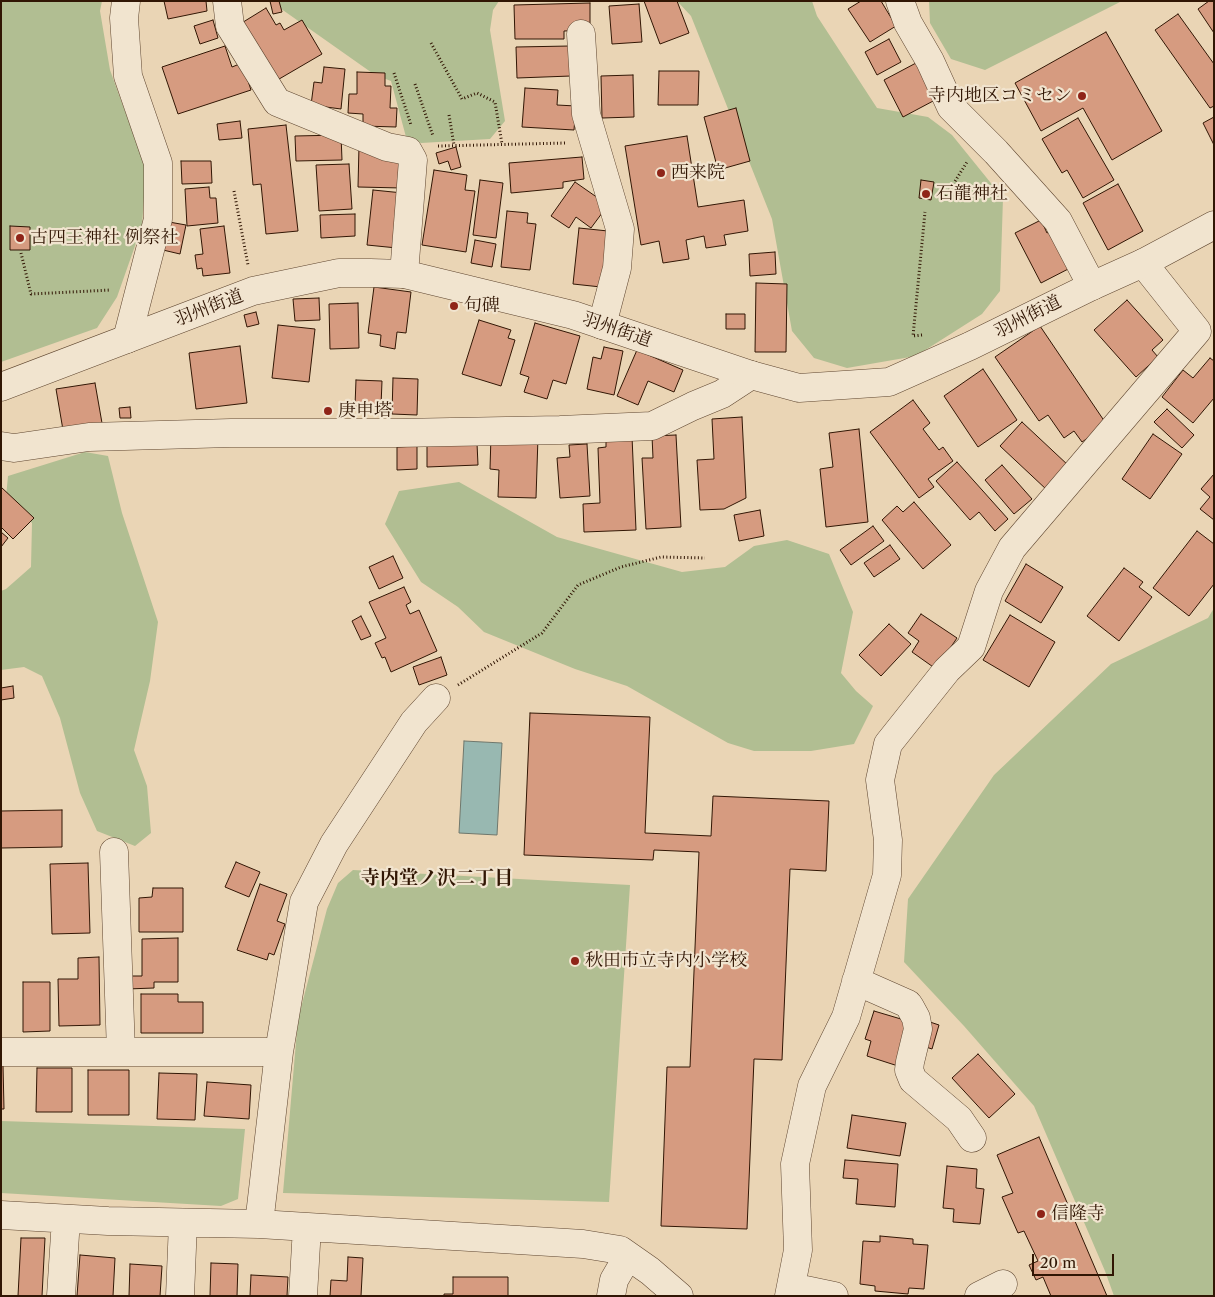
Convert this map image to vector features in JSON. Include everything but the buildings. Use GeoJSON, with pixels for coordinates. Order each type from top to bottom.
{"type":"FeatureCollection","features":[{"type":"Feature","properties":{"kind":"street"},"geometry":{"type":"LineString","coordinates":[[126,1],[124,18],[128,76],[158,163],[158,219],[127,339]]}},
{"type":"Feature","properties":{"kind":"street"},"geometry":{"type":"LineString","coordinates":[[227,1],[230,26],[277,102],[387,147],[414,150],[404,274]]}},
{"type":"Feature","properties":{"kind":"street"},"geometry":{"type":"LineString","coordinates":[[900,1],[908,23],[930,61],[951,107],[996,152],[1058,222],[1092,286]]}},
{"type":"Feature","properties":{"kind":"street"},"geometry":{"type":"LineString","coordinates":[[581,34],[586,114],[620,229],[617,268],[602,325]]}},
{"type":"Feature","properties":{"kind":"street","name":"羽州街道"},"geometry":{"type":"LineString","coordinates":[[1,388],[253,291],[339,273],[404,274],[573,315],[751,375],[799,388],[889,382],[970,346],[1143,263],[1214,225]]}},
{"type":"Feature","properties":{"kind":"street"},"geometry":{"type":"LineString","coordinates":[[834,1296],[790,1291],[798,1250],[795,1164],[812,1086],[846,1016],[886,874],[888,840],[880,780],[888,744],[947,670],[971,647],[989,591],[1012,548],[1206,337],[1143,263]]}},
{"type":"Feature","properties":{"kind":"street"},"geometry":{"type":"LineString","coordinates":[[1,446],[14,448],[89,436],[222,433],[397,433],[652,426],[722,394],[751,375]]}},
{"type":"Feature","properties":{"kind":"street"},"geometry":{"type":"LineString","coordinates":[[259,1224],[279,1052],[304,902],[334,844],[414,722],[436,698]]}},
{"type":"Feature","properties":{"kind":"street"},"geometry":{"type":"LineString","coordinates":[[114,852],[121,1052]]}},
{"type":"Feature","properties":{"kind":"street"},"geometry":{"type":"LineString","coordinates":[[856,981],[910,1007],[916,1018],[918,1029],[909,1070],[912,1080],[959,1118],[972,1138]]}},
{"type":"Feature","properties":{"kind":"street"},"geometry":{"type":"LineString","coordinates":[[1,1052],[279,1052]]}},
{"type":"Feature","properties":{"kind":"street"},"geometry":{"type":"LineString","coordinates":[[1,1215],[66,1220],[259,1224],[583,1244],[620,1250],[679,1296]]}},
{"type":"Feature","properties":{"kind":"street"},"geometry":{"type":"LineString","coordinates":[[61,1296],[66,1220]]}},
{"type":"Feature","properties":{"kind":"street"},"geometry":{"type":"LineString","coordinates":[[180,1296],[183,1223]]}},
{"type":"Feature","properties":{"kind":"street"},"geometry":{"type":"LineString","coordinates":[[303,1296],[307,1227]]}},
{"type":"Feature","properties":{"kind":"street"},"geometry":{"type":"LineString","coordinates":[[612,1296],[614,1280],[628,1256]]}},
{"type":"Feature","properties":{"kind":"path"},"geometry":{"type":"LineString","coordinates":[[431,42],[462,98],[477,93],[495,102],[502,144]]}},
{"type":"Feature","properties":{"kind":"path"},"geometry":{"type":"LineString","coordinates":[[394,73],[414,150],[454,145],[594,142]]}},
{"type":"Feature","properties":{"kind":"path"},"geometry":{"type":"LineString","coordinates":[[415,84],[437,146]]}},
{"type":"Feature","properties":{"kind":"path"},"geometry":{"type":"LineString","coordinates":[[449,115],[454,145]]}},
{"type":"Feature","properties":{"kind":"path"},"geometry":{"type":"LineString","coordinates":[[944,198],[970,158],[981,151],[996,152]]}},
{"type":"Feature","properties":{"kind":"path"},"geometry":{"type":"LineString","coordinates":[[234,192],[253,291]]}},
{"type":"Feature","properties":{"kind":"path"},"geometry":{"type":"LineString","coordinates":[[923,335],[913,336],[925,212]]}},
{"type":"Feature","properties":{"kind":"path"},"geometry":{"type":"LineString","coordinates":[[21,253],[31,294],[140,288]]}},
{"type":"Feature","properties":{"kind":"path"},"geometry":{"type":"LineString","coordinates":[[436,698],[542,633],[578,585],[621,567],[661,558],[706,558]]}},
{"type":"Feature","properties":{"kind":"green space"},"geometry":{"type":"Polygon","coordinates":[[[1,1],[102,1],[100,11],[110,70],[146,169],[142,226],[117,297],[97,328],[1,362],[1,1]]]}},
{"type":"Feature","properties":{"kind":"green space"},"geometry":{"type":"Polygon","coordinates":[[[270,1],[499,1],[493,10],[490,30],[505,121],[490,139],[421,143],[406,137],[391,81],[375,75],[270,1]]]}},
{"type":"Feature","properties":{"kind":"green space"},"geometry":{"type":"Polygon","coordinates":[[[677,1],[812,1],[817,16],[877,108],[928,117],[952,135],[1003,198],[1000,291],[982,314],[916,356],[847,368],[814,358],[792,331],[772,219],[691,16],[677,1]]]}},
{"type":"Feature","properties":{"kind":"green space"},"geometry":{"type":"Polygon","coordinates":[[[929,1],[1122,1],[985,70],[951,59],[930,23],[929,1]]]}},
{"type":"Feature","properties":{"kind":"green space"},"geometry":{"type":"Polygon","coordinates":[[[85,452],[108,456],[122,513],[158,622],[150,681],[134,750],[147,786],[151,833],[135,846],[97,831],[80,793],[60,718],[42,676],[24,667],[1,670],[1,591],[6,589],[31,567],[32,523],[6,497],[8,476],[85,452]]]}},
{"type":"Feature","properties":{"kind":"green space"},"geometry":{"type":"Polygon","coordinates":[[[459,482],[557,537],[682,572],[725,567],[754,546],[787,540],[829,554],[853,612],[841,673],[856,691],[873,706],[854,744],[811,751],[754,751],[728,743],[627,686],[575,669],[484,632],[458,607],[421,582],[385,524],[399,491],[459,482]]]}},
{"type":"Feature","properties":{"kind":"green space"},"geometry":{"type":"Polygon","coordinates":[[[1214,608],[1214,1296],[1114,1296],[1034,1106],[964,1026],[904,962],[908,899],[994,775],[1111,664],[1208,618],[1214,608]]]}},
{"type":"Feature","properties":{"kind":"green space"},"geometry":{"type":"Polygon","coordinates":[[[353,870],[630,885],[609,1202],[283,1193],[298,1019],[327,909],[338,883],[353,870]]]}},
{"type":"Feature","properties":{"kind":"green space"},"geometry":{"type":"Polygon","coordinates":[[[1,1121],[245,1129],[238,1199],[221,1206],[1,1193],[1,1121]]]}},
{"type":"Feature","properties":{"kind":"water"},"geometry":{"type":"Polygon","coordinates":[[[464,741],[502,743],[497,835],[459,833],[464,741]]]}},
{"type":"Feature","properties":{"kind":"place","name":"寺内地区コミセン"},"geometry":{"type":"Point","coordinates":[1082,96]}},
{"type":"Feature","properties":{"kind":"place","name":"西来院"},"geometry":{"type":"Point","coordinates":[661,173]}},
{"type":"Feature","properties":{"kind":"place","name":"石龍神社"},"geometry":{"type":"Point","coordinates":[926,194]}},
{"type":"Feature","properties":{"kind":"place","name":"古四王神社 例祭社"},"geometry":{"type":"Point","coordinates":[20,238]}},
{"type":"Feature","properties":{"kind":"place","name":"句碑"},"geometry":{"type":"Point","coordinates":[454,306]}},
{"type":"Feature","properties":{"kind":"place","name":"庚申塔"},"geometry":{"type":"Point","coordinates":[328,411]}},
{"type":"Feature","properties":{"kind":"place","name":"秋田市立寺内小学校"},"geometry":{"type":"Point","coordinates":[575,961]}},
{"type":"Feature","properties":{"kind":"place","name":"信隆寺"},"geometry":{"type":"Point","coordinates":[1041,1214]}},
{"type":"Feature","properties":{"kind":"district","name":"寺内堂ノ沢二丁目"},"geometry":{"type":"Point","coordinates":[437,879]}}]}
